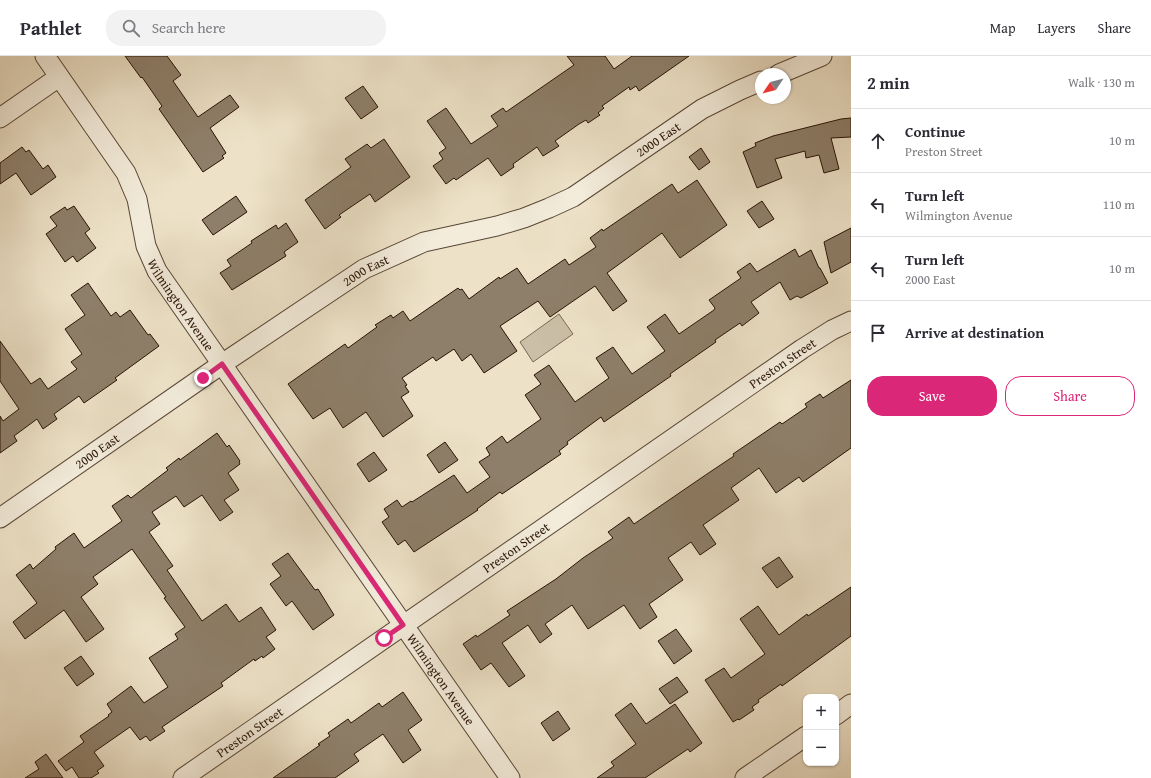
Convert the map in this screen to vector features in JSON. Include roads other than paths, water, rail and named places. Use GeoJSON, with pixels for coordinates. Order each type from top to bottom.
{"type":"FeatureCollection","features":[{"type":"Feature","properties":{"kind":"street","name":"Wilmington Avenue"},"geometry":{"type":"LineString","coordinates":[[45,56],[128,177],[139,208],[146,246],[157,271],[510,778]]}},
{"type":"Feature","properties":{"kind":"street"},"geometry":{"type":"LineString","coordinates":[[791,69],[822,56]]}},
{"type":"Feature","properties":{"kind":"street"},"geometry":{"type":"LineString","coordinates":[[0,118],[60,77]]}},
{"type":"Feature","properties":{"kind":"street","name":"2000 East"},"geometry":{"type":"LineString","coordinates":[[0,518],[222,364],[364,269],[424,242],[497,226],[548,208],[573,196],[702,109],[755,84]]}},
{"type":"Feature","properties":{"kind":"street","name":"Preston Street"},"geometry":{"type":"LineString","coordinates":[[183,778],[802,349],[832,330],[851,321]]}},
{"type":"Feature","properties":{"kind":"street"},"geometry":{"type":"LineString","coordinates":[[839,713],[851,704]]}},
{"type":"Feature","properties":{"kind":"street"},"geometry":{"type":"LineString","coordinates":[[745,778],[803,738]]}}]}
